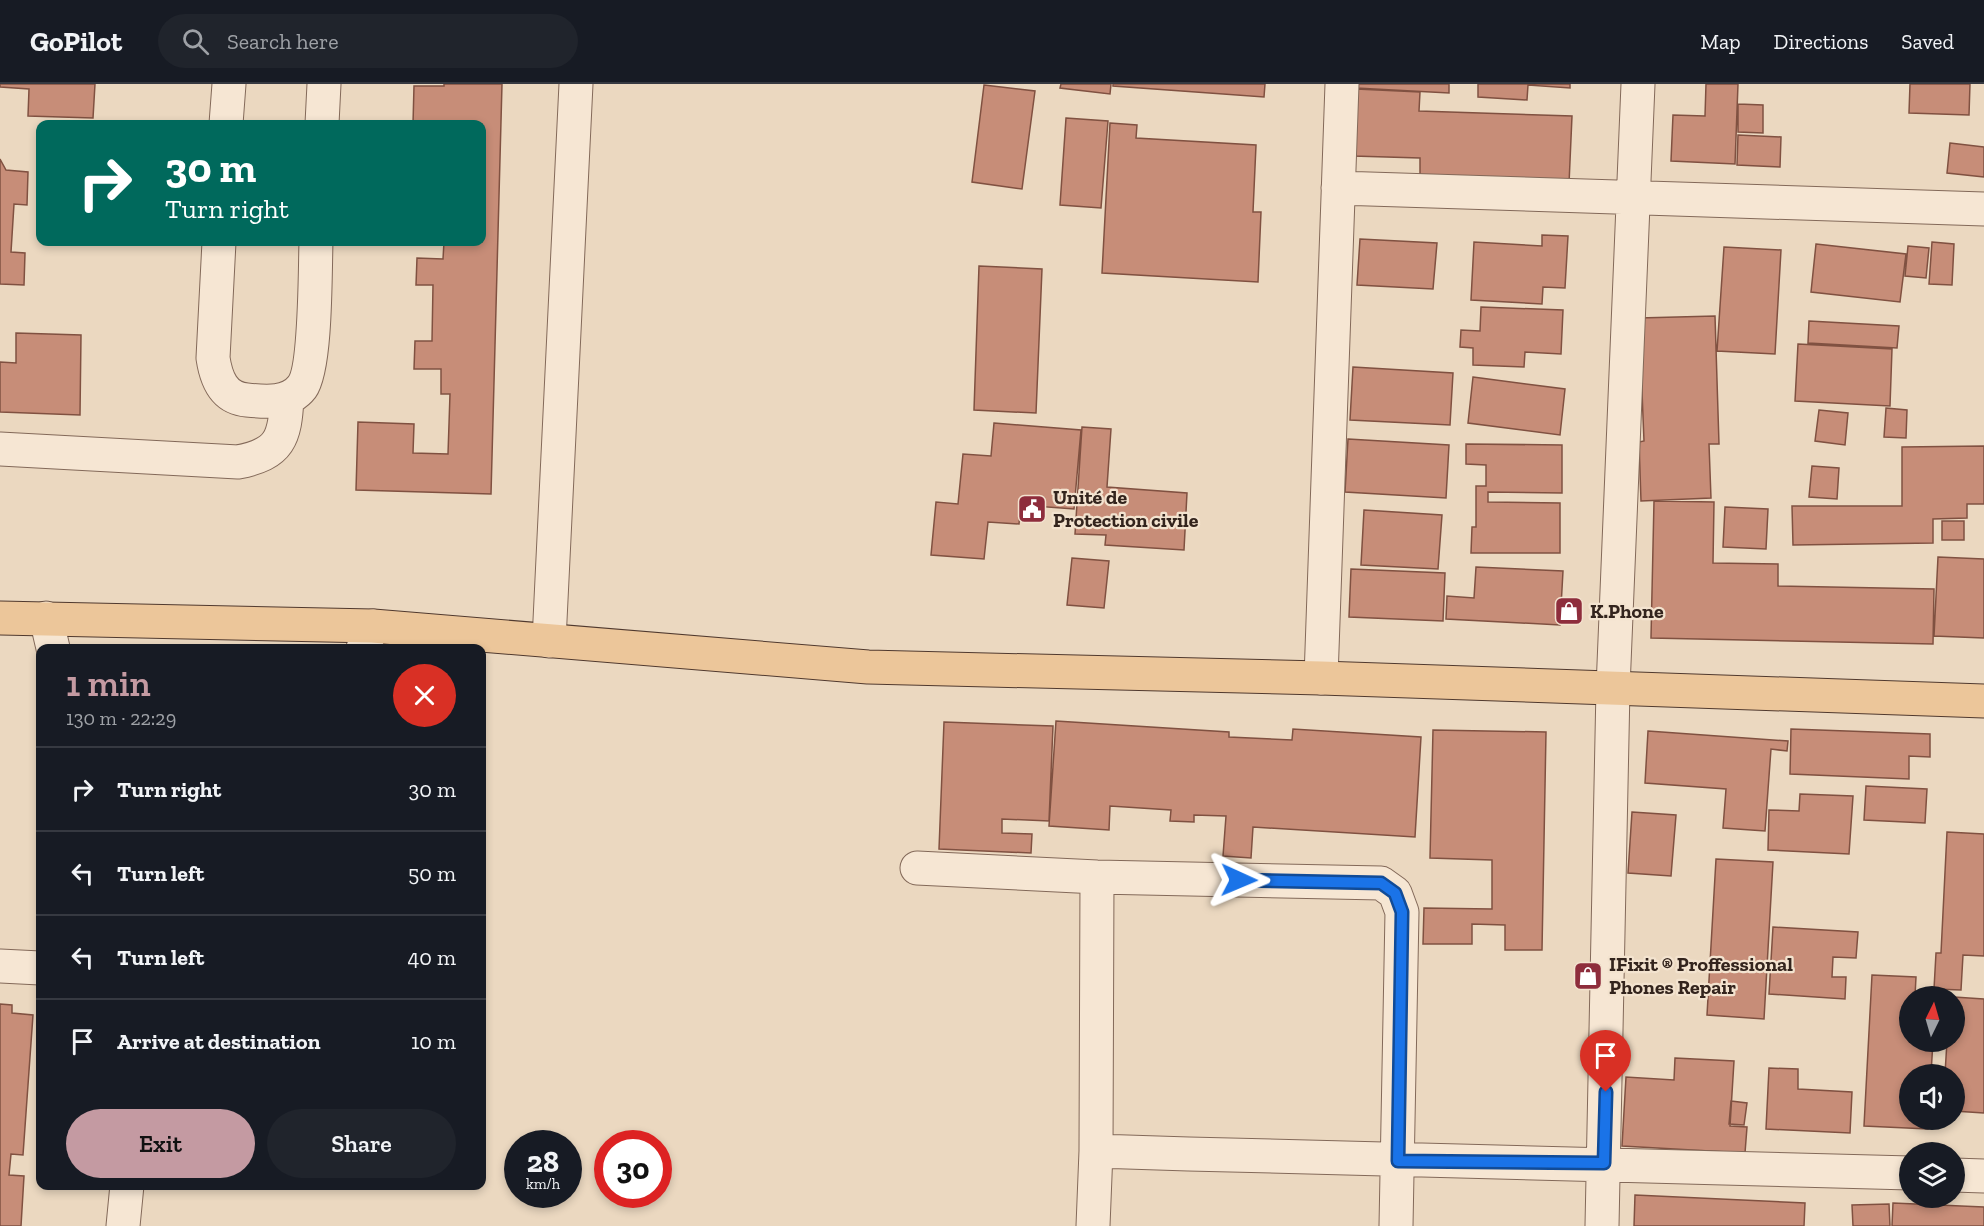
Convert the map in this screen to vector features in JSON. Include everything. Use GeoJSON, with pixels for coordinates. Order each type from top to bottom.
{"type":"FeatureCollection","features":[{"type":"Feature","properties":{"kind":"main road"},"geometry":{"type":"LineString","coordinates":[[0,618],[49,633],[549,641],[868,667],[1321,678],[1984,701]]}},
{"type":"Feature","properties":{"kind":"street"},"geometry":{"type":"LineString","coordinates":[[226,120],[229,84]]}},
{"type":"Feature","properties":{"kind":"street"},"geometry":{"type":"LineString","coordinates":[[322,120],[324,84]]}},
{"type":"Feature","properties":{"kind":"street"},"geometry":{"type":"LineString","coordinates":[[549,641],[576,84]]}},
{"type":"Feature","properties":{"kind":"street"},"geometry":{"type":"LineString","coordinates":[[1321,678],[1342,84]]}},
{"type":"Feature","properties":{"kind":"street"},"geometry":{"type":"LineString","coordinates":[[1602,1226],[1612,688],[1638,84]]}},
{"type":"Feature","properties":{"kind":"street"},"geometry":{"type":"LineString","coordinates":[[1338,188],[1984,209]]}},
{"type":"Feature","properties":{"kind":"street"},"geometry":{"type":"LineString","coordinates":[[219,246],[213,358],[216,377],[225,390],[241,399],[271,402],[287,398],[302,387],[310,367],[316,246]]}},
{"type":"Feature","properties":{"kind":"street"},"geometry":{"type":"LineString","coordinates":[[0,449],[238,462],[257,458],[275,446],[283,433],[287,398]]}},
{"type":"Feature","properties":{"kind":"street"},"geometry":{"type":"LineString","coordinates":[[917,868],[1097,877],[1381,883],[1395,893],[1402,912],[1396,1226]]}},
{"type":"Feature","properties":{"kind":"street"},"geometry":{"type":"LineString","coordinates":[[1094,1226],[1097,877]]}},
{"type":"Feature","properties":{"kind":"street"},"geometry":{"type":"LineString","coordinates":[[0,966],[36,968]]}},
{"type":"Feature","properties":{"kind":"street"},"geometry":{"type":"LineString","coordinates":[[1096,1151],[1398,1161],[1604,1163],[1899,1173]]}},
{"type":"Feature","properties":{"kind":"street"},"geometry":{"type":"LineString","coordinates":[[1965,1175],[1984,1176]]}},
{"type":"Feature","properties":{"kind":"street"},"geometry":{"type":"LineString","coordinates":[[123,1226],[127,1190]]}},
{"type":"Feature","properties":{"kind":"building"},"geometry":{"type":"Polygon","coordinates":[[[0,84],[95,84],[93,118],[28,116],[29,89],[0,87],[0,84]]]}},
{"type":"Feature","properties":{"kind":"building"},"geometry":{"type":"Polygon","coordinates":[[[444,84],[502,84],[491,494],[356,490],[358,422],[414,424],[413,453],[448,454],[450,394],[441,394],[441,369],[414,369],[415,341],[432,341],[433,285],[416,285],[417,258],[443,259],[444,246],[486,246],[486,120],[413,120],[414,86],[444,86],[444,84]]]}},
{"type":"Feature","properties":{"kind":"building"},"geometry":{"type":"Polygon","coordinates":[[[1061,84],[1111,84],[1110,94],[1060,88],[1061,84]]]}},
{"type":"Feature","properties":{"kind":"building"},"geometry":{"type":"Polygon","coordinates":[[[1113,84],[1265,84],[1264,97],[1113,86],[1113,84]]]}},
{"type":"Feature","properties":{"kind":"building"},"geometry":{"type":"Polygon","coordinates":[[[1356,84],[1449,84],[1449,93],[1356,88],[1356,84]]]}},
{"type":"Feature","properties":{"kind":"building"},"geometry":{"type":"Polygon","coordinates":[[[1478,84],[1570,84],[1570,88],[1528,85],[1527,100],[1478,97],[1478,84]]]}},
{"type":"Feature","properties":{"kind":"building"},"geometry":{"type":"Polygon","coordinates":[[[1706,84],[1738,84],[1735,164],[1671,161],[1673,115],[1705,116],[1706,84]]]}},
{"type":"Feature","properties":{"kind":"building"},"geometry":{"type":"Polygon","coordinates":[[[1910,84],[1970,84],[1969,115],[1909,113],[1910,84]]]}},
{"type":"Feature","properties":{"kind":"building"},"geometry":{"type":"Polygon","coordinates":[[[984,85],[1035,91],[1022,189],[972,182],[984,85]]]}},
{"type":"Feature","properties":{"kind":"building"},"geometry":{"type":"Polygon","coordinates":[[[1356,89],[1420,92],[1419,111],[1572,116],[1569,184],[1420,178],[1420,158],[1353,156],[1356,89]]]}},
{"type":"Feature","properties":{"kind":"building"},"geometry":{"type":"Polygon","coordinates":[[[1738,104],[1763,105],[1763,133],[1738,132],[1738,104]]]}},
{"type":"Feature","properties":{"kind":"building"},"geometry":{"type":"Polygon","coordinates":[[[1066,118],[1108,121],[1101,208],[1060,205],[1066,118]]]}},
{"type":"Feature","properties":{"kind":"building"},"geometry":{"type":"Polygon","coordinates":[[[1110,123],[1137,125],[1136,138],[1256,145],[1253,212],[1261,212],[1258,282],[1102,273],[1110,123]]]}},
{"type":"Feature","properties":{"kind":"building"},"geometry":{"type":"Polygon","coordinates":[[[1738,135],[1781,137],[1780,167],[1737,165],[1738,135]]]}},
{"type":"Feature","properties":{"kind":"building"},"geometry":{"type":"Polygon","coordinates":[[[1950,143],[1984,147],[1984,177],[1947,173],[1950,143]]]}},
{"type":"Feature","properties":{"kind":"building"},"geometry":{"type":"Polygon","coordinates":[[[0,159],[6,170],[28,172],[27,205],[14,204],[11,252],[25,253],[24,285],[0,284],[0,159]]]}},
{"type":"Feature","properties":{"kind":"building"},"geometry":{"type":"Polygon","coordinates":[[[1542,235],[1568,236],[1565,288],[1543,287],[1542,304],[1471,300],[1474,242],[1542,246],[1542,235]]]}},
{"type":"Feature","properties":{"kind":"building"},"geometry":{"type":"Polygon","coordinates":[[[1360,239],[1437,243],[1433,289],[1357,285],[1360,239]]]}},
{"type":"Feature","properties":{"kind":"building"},"geometry":{"type":"Polygon","coordinates":[[[1932,242],[1954,244],[1952,285],[1929,284],[1932,242]]]}},
{"type":"Feature","properties":{"kind":"building"},"geometry":{"type":"Polygon","coordinates":[[[1816,244],[1906,254],[1900,302],[1811,292],[1816,244]]]}},
{"type":"Feature","properties":{"kind":"building"},"geometry":{"type":"Polygon","coordinates":[[[1908,246],[1929,248],[1926,278],[1905,276],[1908,246]]]}},
{"type":"Feature","properties":{"kind":"building"},"geometry":{"type":"Polygon","coordinates":[[[1724,247],[1781,250],[1775,354],[1717,351],[1724,247]]]}},
{"type":"Feature","properties":{"kind":"building"},"geometry":{"type":"Polygon","coordinates":[[[979,266],[1042,269],[1036,413],[974,410],[979,266]]]}},
{"type":"Feature","properties":{"kind":"building"},"geometry":{"type":"Polygon","coordinates":[[[1481,307],[1563,310],[1561,354],[1525,352],[1524,367],[1473,365],[1473,348],[1460,347],[1461,330],[1480,331],[1481,307]]]}},
{"type":"Feature","properties":{"kind":"building"},"geometry":{"type":"Polygon","coordinates":[[[1715,316],[1719,444],[1709,444],[1711,498],[1641,501],[1639,442],[1644,441],[1639,318],[1715,316]]]}},
{"type":"Feature","properties":{"kind":"building"},"geometry":{"type":"Polygon","coordinates":[[[1809,321],[1899,326],[1897,348],[1808,343],[1809,321]]]}},
{"type":"Feature","properties":{"kind":"building"},"geometry":{"type":"Polygon","coordinates":[[[16,333],[81,335],[80,415],[0,412],[0,362],[16,363],[16,333]]]}},
{"type":"Feature","properties":{"kind":"building"},"geometry":{"type":"Polygon","coordinates":[[[1798,344],[1892,349],[1890,406],[1795,401],[1798,344]]]}},
{"type":"Feature","properties":{"kind":"building"},"geometry":{"type":"Polygon","coordinates":[[[1353,367],[1453,373],[1450,425],[1350,420],[1353,367]]]}},
{"type":"Feature","properties":{"kind":"building"},"geometry":{"type":"Polygon","coordinates":[[[1473,377],[1565,389],[1560,435],[1468,423],[1473,377]]]}},
{"type":"Feature","properties":{"kind":"building"},"geometry":{"type":"Polygon","coordinates":[[[1886,408],[1907,410],[1906,438],[1884,437],[1886,408]]]}},
{"type":"Feature","properties":{"kind":"building"},"geometry":{"type":"Polygon","coordinates":[[[1819,410],[1848,413],[1845,445],[1815,441],[1819,410]]]}},
{"type":"Feature","properties":{"kind":"building"},"geometry":{"type":"Polygon","coordinates":[[[994,423],[1081,430],[1074,509],[1021,505],[1019,524],[988,522],[984,559],[931,555],[936,502],[958,504],[963,454],[991,456],[994,423]]]}},
{"type":"Feature","properties":{"kind":"building"},"geometry":{"type":"Polygon","coordinates":[[[1082,427],[1111,429],[1107,487],[1187,493],[1184,550],[1105,545],[1106,535],[1075,534],[1082,427]]]}},
{"type":"Feature","properties":{"kind":"building"},"geometry":{"type":"Polygon","coordinates":[[[1348,439],[1449,445],[1446,498],[1345,492],[1348,439]]]}},
{"type":"Feature","properties":{"kind":"building"},"geometry":{"type":"Polygon","coordinates":[[[1466,444],[1562,445],[1562,493],[1488,492],[1488,502],[1560,503],[1560,553],[1471,553],[1472,527],[1476,527],[1476,486],[1486,486],[1486,465],[1466,464],[1466,444]]]}},
{"type":"Feature","properties":{"kind":"building"},"geometry":{"type":"Polygon","coordinates":[[[1984,446],[1984,504],[1967,504],[1967,518],[1933,519],[1933,543],[1793,545],[1792,506],[1902,506],[1902,447],[1984,446]]]}},
{"type":"Feature","properties":{"kind":"building"},"geometry":{"type":"Polygon","coordinates":[[[1812,466],[1839,468],[1837,499],[1809,497],[1812,466]]]}},
{"type":"Feature","properties":{"kind":"building"},"geometry":{"type":"Polygon","coordinates":[[[1654,501],[1714,502],[1713,563],[1778,564],[1778,586],[1934,589],[1933,644],[1651,638],[1654,501]]]}},
{"type":"Feature","properties":{"kind":"building"},"geometry":{"type":"Polygon","coordinates":[[[1725,507],[1768,509],[1766,549],[1723,547],[1725,507]]]}},
{"type":"Feature","properties":{"kind":"building"},"geometry":{"type":"Polygon","coordinates":[[[1364,510],[1442,515],[1438,569],[1361,565],[1364,510]]]}},
{"type":"Feature","properties":{"kind":"building"},"geometry":{"type":"Polygon","coordinates":[[[1942,521],[1964,521],[1964,540],[1942,540],[1942,521]]]}},
{"type":"Feature","properties":{"kind":"building"},"geometry":{"type":"Polygon","coordinates":[[[1938,557],[1984,559],[1984,638],[1934,636],[1938,557]]]}},
{"type":"Feature","properties":{"kind":"building"},"geometry":{"type":"Polygon","coordinates":[[[1072,558],[1109,561],[1104,608],[1067,605],[1072,558]]]}},
{"type":"Feature","properties":{"kind":"building"},"geometry":{"type":"Polygon","coordinates":[[[1476,567],[1563,571],[1560,625],[1446,619],[1447,596],[1474,598],[1476,567]]]}},
{"type":"Feature","properties":{"kind":"building"},"geometry":{"type":"Polygon","coordinates":[[[1351,569],[1445,573],[1443,621],[1349,617],[1351,569]]]}},
{"type":"Feature","properties":{"kind":"building"},"geometry":{"type":"Polygon","coordinates":[[[1056,721],[1229,732],[1229,737],[1292,740],[1293,729],[1421,737],[1415,837],[1253,827],[1251,858],[1223,856],[1226,816],[1194,815],[1194,822],[1170,821],[1171,810],[1110,806],[1109,830],[1049,826],[1056,721]]]}},
{"type":"Feature","properties":{"kind":"building"},"geometry":{"type":"Polygon","coordinates":[[[944,722],[1053,726],[1049,821],[1002,819],[1002,833],[1032,834],[1031,853],[939,849],[944,722]]]}},
{"type":"Feature","properties":{"kind":"building"},"geometry":{"type":"Polygon","coordinates":[[[1791,729],[1930,734],[1930,757],[1909,756],[1909,779],[1790,774],[1791,729]]]}},
{"type":"Feature","properties":{"kind":"building"},"geometry":{"type":"Polygon","coordinates":[[[1433,730],[1546,732],[1542,950],[1505,950],[1505,925],[1472,924],[1472,944],[1423,944],[1424,908],[1492,909],[1492,860],[1430,858],[1433,730]]]}},
{"type":"Feature","properties":{"kind":"building"},"geometry":{"type":"Polygon","coordinates":[[[1648,731],[1788,741],[1787,751],[1771,749],[1765,831],[1723,828],[1726,789],[1645,783],[1648,731]]]}},
{"type":"Feature","properties":{"kind":"building"},"geometry":{"type":"Polygon","coordinates":[[[1866,786],[1927,789],[1925,823],[1864,820],[1866,786]]]}},
{"type":"Feature","properties":{"kind":"building"},"geometry":{"type":"Polygon","coordinates":[[[1800,794],[1853,796],[1849,854],[1768,850],[1769,810],[1799,811],[1800,794]]]}},
{"type":"Feature","properties":{"kind":"building"},"geometry":{"type":"Polygon","coordinates":[[[1632,812],[1676,815],[1671,876],[1628,873],[1632,812]]]}},
{"type":"Feature","properties":{"kind":"building"},"geometry":{"type":"Polygon","coordinates":[[[1947,832],[1984,834],[1984,956],[1963,955],[1961,986],[1934,986],[1936,953],[1941,953],[1947,832]]]}},
{"type":"Feature","properties":{"kind":"building"},"geometry":{"type":"Polygon","coordinates":[[[1716,859],[1773,862],[1764,1019],[1707,1015],[1716,859]]]}},
{"type":"Feature","properties":{"kind":"building"},"geometry":{"type":"Polygon","coordinates":[[[1773,927],[1858,932],[1856,958],[1833,957],[1832,977],[1846,977],[1845,999],[1769,994],[1773,927]]]}},
{"type":"Feature","properties":{"kind":"building"},"geometry":{"type":"Polygon","coordinates":[[[1872,975],[1916,977],[1916,986],[1899,986],[1899,1052],[1932,1052],[1932,1064],[1899,1064],[1899,1128],[1864,1126],[1872,975]]]}},
{"type":"Feature","properties":{"kind":"building"},"geometry":{"type":"Polygon","coordinates":[[[1965,998],[1984,999],[1984,1113],[1965,1112],[1965,1064],[1946,1064],[1946,1052],[1965,1052],[1965,998]]]}},
{"type":"Feature","properties":{"kind":"building"},"geometry":{"type":"Polygon","coordinates":[[[0,1004],[12,1005],[12,1013],[33,1015],[23,1155],[11,1154],[9,1175],[24,1176],[21,1226],[0,1226],[0,1004]]]}},
{"type":"Feature","properties":{"kind":"building"},"geometry":{"type":"Polygon","coordinates":[[[1675,1058],[1734,1061],[1730,1126],[1747,1127],[1745,1153],[1622,1146],[1626,1077],[1674,1080],[1675,1058]]]}},
{"type":"Feature","properties":{"kind":"building"},"geometry":{"type":"Polygon","coordinates":[[[1769,1068],[1798,1069],[1798,1089],[1852,1092],[1850,1133],[1766,1129],[1769,1068]]]}},
{"type":"Feature","properties":{"kind":"building"},"geometry":{"type":"Polygon","coordinates":[[[1731,1101],[1747,1103],[1744,1125],[1729,1124],[1731,1101]]]}},
{"type":"Feature","properties":{"kind":"building"},"geometry":{"type":"Polygon","coordinates":[[[1635,1195],[1805,1203],[1804,1226],[1634,1226],[1635,1195]]]}},
{"type":"Feature","properties":{"kind":"building"},"geometry":{"type":"Polygon","coordinates":[[[1893,1203],[1899,1203],[1899,1208],[1984,1207],[1984,1226],[1892,1226],[1893,1203]]]}},
{"type":"Feature","properties":{"kind":"building"},"geometry":{"type":"Polygon","coordinates":[[[1889,1204],[1890,1226],[1853,1226],[1852,1205],[1889,1204]]]}},
{"type":"Feature","properties":{"kind":"place","name":"Unité de Protection civile"},"geometry":{"type":"Point","coordinates":[1032,509]}},
{"type":"Feature","properties":{"kind":"place","name":"K.Phone"},"geometry":{"type":"Point","coordinates":[1569,611]}},
{"type":"Feature","properties":{"kind":"place","name":"IFixit ® Proffessional Phones Repair"},"geometry":{"type":"Point","coordinates":[1588,976]}},
{"type":"Feature","properties":{"kind":"route"},"geometry":{"type":"LineString","coordinates":[[1239,880],[1381,883],[1395,893],[1402,912],[1398,1161],[1604,1163],[1606,1092]]}}]}
